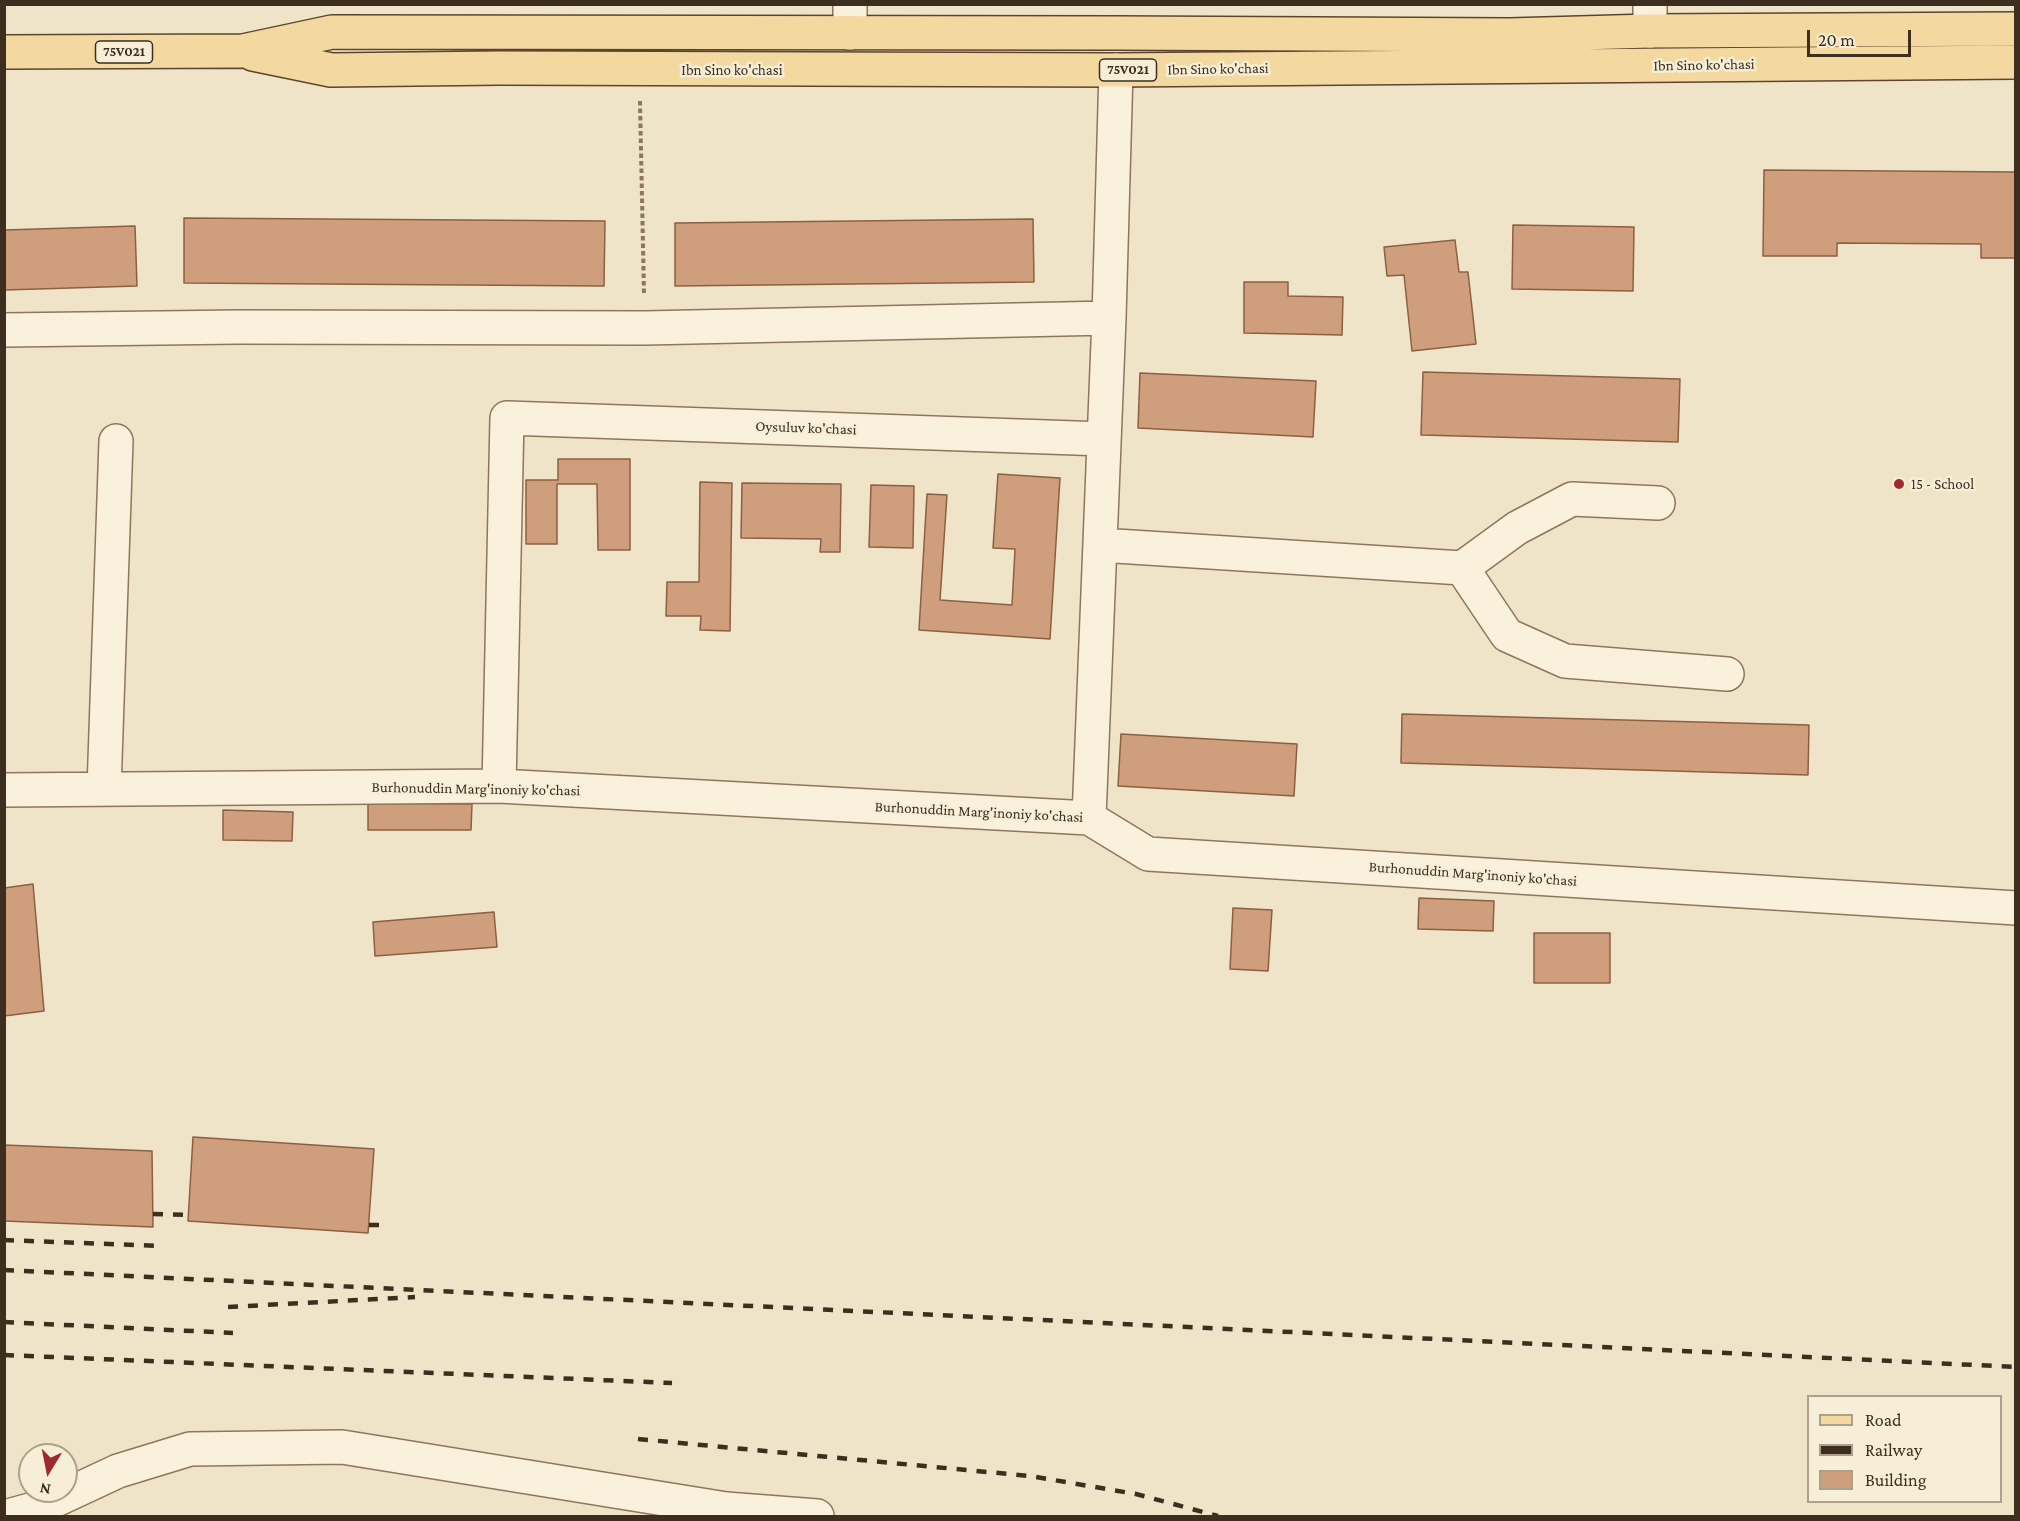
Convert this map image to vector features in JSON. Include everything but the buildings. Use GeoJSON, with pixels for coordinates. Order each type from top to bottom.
{"type":"FeatureCollection","features":[{"type":"Feature","properties":{"kind":"main road","name":"Ibn Sino ko'chasi"},"geometry":{"type":"LineString","coordinates":[[4,52],[243,51],[332,32],[850,19],[1128,33],[1510,35],[1650,18],[2016,29]]}},
{"type":"Feature","properties":{"kind":"main road","name":"Ibn Sino ko'chasi"},"geometry":{"type":"LineString","coordinates":[[243,51],[331,70],[500,68],[1116,70],[2016,62]]}},
{"type":"Feature","properties":{"kind":"street"},"geometry":{"type":"LineString","coordinates":[[1089,818],[1109,318],[1116,70]]}},
{"type":"Feature","properties":{"kind":"street"},"geometry":{"type":"LineString","coordinates":[[4,330],[238,327],[645,328],[1109,318]]}},
{"type":"Feature","properties":{"kind":"street","name":"Oysuluv ko'chasi"},"geometry":{"type":"LineString","coordinates":[[500,786],[507,418],[1104,439]]}},
{"type":"Feature","properties":{"kind":"street"},"geometry":{"type":"LineString","coordinates":[[104,789],[116,441]]}},
{"type":"Feature","properties":{"kind":"street"},"geometry":{"type":"LineString","coordinates":[[1100,544],[1462,568],[1517,528],[1572,499],[1658,503]]}},
{"type":"Feature","properties":{"kind":"street"},"geometry":{"type":"LineString","coordinates":[[1462,568],[1507,635],[1565,661],[1727,674]]}},
{"type":"Feature","properties":{"kind":"street","name":"Burhonuddin Marg'inoniy ko'chasi"},"geometry":{"type":"LineString","coordinates":[[4,790],[500,786],[1089,818],[1148,854],[2016,908]]}},
{"type":"Feature","properties":{"kind":"street"},"geometry":{"type":"LineString","coordinates":[[8,1516],[41,1508],[118,1471],[190,1449],[342,1447],[726,1513],[816,1516]]}},
{"type":"Feature","properties":{"kind":"path"},"geometry":{"type":"LineString","coordinates":[[640,70],[645,328]]}},
{"type":"Feature","properties":{"kind":"railway"},"geometry":{"type":"LineString","coordinates":[[153,1214],[188,1215]]}},
{"type":"Feature","properties":{"kind":"railway"},"geometry":{"type":"LineString","coordinates":[[369,1225],[382,1225]]}},
{"type":"Feature","properties":{"kind":"railway"},"geometry":{"type":"LineString","coordinates":[[4,1240],[162,1246]]}},
{"type":"Feature","properties":{"kind":"railway"},"geometry":{"type":"LineString","coordinates":[[4,1270],[2016,1367]]}},
{"type":"Feature","properties":{"kind":"railway"},"geometry":{"type":"LineString","coordinates":[[228,1307],[415,1297]]}},
{"type":"Feature","properties":{"kind":"railway"},"geometry":{"type":"LineString","coordinates":[[4,1322],[233,1333]]}},
{"type":"Feature","properties":{"kind":"railway"},"geometry":{"type":"LineString","coordinates":[[4,1355],[672,1383]]}},
{"type":"Feature","properties":{"kind":"railway"},"geometry":{"type":"LineString","coordinates":[[638,1439],[1030,1476],[1136,1494],[1218,1516]]}},
{"type":"Feature","properties":{"kind":"place","name":"15 - School"},"geometry":{"type":"Point","coordinates":[1899,484]}}]}
